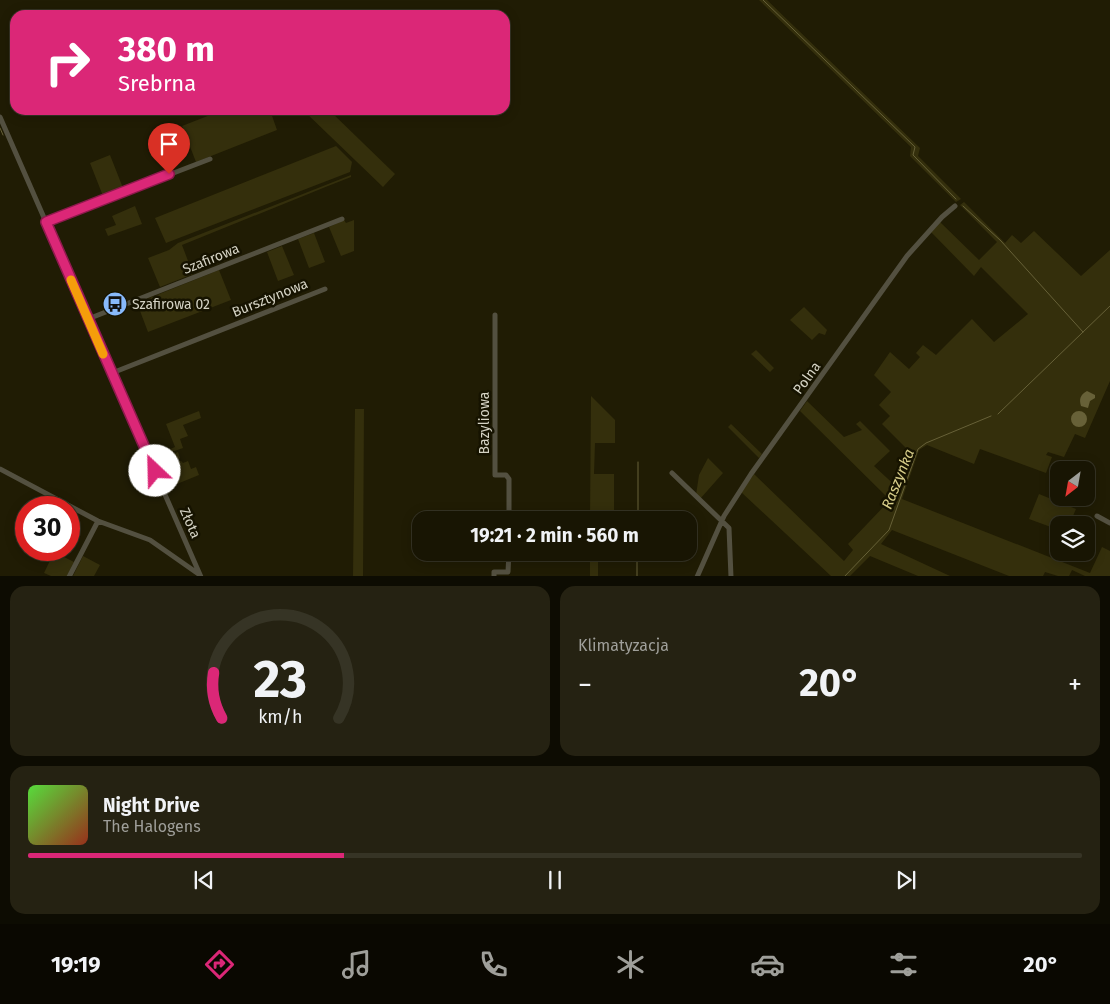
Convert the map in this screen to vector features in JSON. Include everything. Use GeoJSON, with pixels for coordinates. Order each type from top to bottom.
{"type":"FeatureCollection","features":[{"type":"Feature","properties":{"kind":"street","name":"Złota"},"geometry":{"type":"LineString","coordinates":[[0,117],[201,576]]}},
{"type":"Feature","properties":{"kind":"street"},"geometry":{"type":"LineString","coordinates":[[46,222],[210,159]]}},
{"type":"Feature","properties":{"kind":"street","name":"Polna"},"geometry":{"type":"LineString","coordinates":[[697,576],[722,521],[751,474],[907,256],[942,217],[955,206]]}},
{"type":"Feature","properties":{"kind":"street","name":"Szafirowa"},"geometry":{"type":"LineString","coordinates":[[88,319],[342,219]]}},
{"type":"Feature","properties":{"kind":"street","name":"Bursztynowa"},"geometry":{"type":"LineString","coordinates":[[112,373],[325,289]]}},
{"type":"Feature","properties":{"kind":"street","name":"Bazyliowa"},"geometry":{"type":"LineString","coordinates":[[495,315],[495,475],[508,477],[509,511]]}},
{"type":"Feature","properties":{"kind":"street"},"geometry":{"type":"LineString","coordinates":[[0,469],[98,521],[150,540],[201,576]]}},
{"type":"Feature","properties":{"kind":"street"},"geometry":{"type":"LineString","coordinates":[[672,473],[722,521],[730,532],[731,576]]}},
{"type":"Feature","properties":{"kind":"street"},"geometry":{"type":"LineString","coordinates":[[1097,516],[1110,523]]}},
{"type":"Feature","properties":{"kind":"street"},"geometry":{"type":"LineString","coordinates":[[69,576],[98,521]]}},
{"type":"Feature","properties":{"kind":"street"},"geometry":{"type":"LineString","coordinates":[[494,576],[494,572],[508,572],[509,561]]}},
{"type":"Feature","properties":{"kind":"shaded area"},"geometry":{"type":"Polygon","coordinates":[[[759,0],[767,0],[920,148],[918,156],[961,199],[956,202],[910,156],[911,147],[759,0]]]}},
{"type":"Feature","properties":{"kind":"shaded area"},"geometry":{"type":"Polygon","coordinates":[[[210,115],[272,115],[277,130],[196,162],[182,126],[210,115]]]}},
{"type":"Feature","properties":{"kind":"shaded area"},"geometry":{"type":"Polygon","coordinates":[[[308,115],[334,115],[395,174],[383,187],[308,115]]]}},
{"type":"Feature","properties":{"kind":"shaded area"},"geometry":{"type":"Polygon","coordinates":[[[336,146],[352,162],[350,172],[166,243],[155,218],[336,146]]]}},
{"type":"Feature","properties":{"kind":"shaded area"},"geometry":{"type":"Polygon","coordinates":[[[110,155],[123,188],[103,196],[90,163],[110,155]]]}},
{"type":"Feature","properties":{"kind":"shaded area"},"geometry":{"type":"Polygon","coordinates":[[[351,175],[351,177],[182,245],[193,274],[160,287],[148,258],[169,250],[178,243],[351,175]]]}},
{"type":"Feature","properties":{"kind":"shaded area"},"geometry":{"type":"Polygon","coordinates":[[[964,202],[1005,243],[1012,235],[1021,243],[1034,231],[1081,276],[1110,250],[1110,381],[1085,438],[1075,434],[1064,457],[1048,452],[1046,455],[1052,457],[1046,473],[980,449],[974,464],[927,445],[919,450],[902,499],[1050,557],[1050,561],[1060,561],[1090,573],[1102,547],[1110,551],[1110,576],[1085,576],[1072,570],[1069,576],[1058,576],[1045,572],[1043,576],[1009,576],[892,530],[881,544],[950,576],[918,576],[870,556],[850,576],[831,576],[741,492],[754,474],[844,561],[853,550],[848,544],[890,500],[800,411],[807,401],[844,437],[862,430],[856,424],[860,421],[890,451],[874,466],[900,490],[913,455],[882,424],[890,416],[879,405],[891,392],[874,375],[890,352],[909,369],[920,357],[916,353],[923,345],[936,355],[972,319],[994,342],[1028,314],[981,267],[974,276],[931,232],[940,222],[979,260],[997,242],[960,205],[964,202]]]}},
{"type":"Feature","properties":{"kind":"shaded area"},"geometry":{"type":"Polygon","coordinates":[[[135,206],[142,224],[108,236],[105,229],[116,225],[112,216],[135,206]]]}},
{"type":"Feature","properties":{"kind":"shaded area"},"geometry":{"type":"Polygon","coordinates":[[[344,220],[346,223],[354,220],[354,251],[341,256],[329,227],[344,220]]]}},
{"type":"Feature","properties":{"kind":"shaded area"},"geometry":{"type":"Polygon","coordinates":[[[314,233],[325,262],[309,268],[298,239],[314,233]]]}},
{"type":"Feature","properties":{"kind":"shaded area"},"geometry":{"type":"Polygon","coordinates":[[[282,246],[294,275],[278,281],[267,252],[282,246]]]}},
{"type":"Feature","properties":{"kind":"shaded area"},"geometry":{"type":"Polygon","coordinates":[[[219,270],[231,300],[148,332],[137,303],[219,270]]]}},
{"type":"Feature","properties":{"kind":"shaded area"},"geometry":{"type":"Polygon","coordinates":[[[804,307],[827,330],[825,335],[819,333],[812,340],[790,320],[804,307]]]}},
{"type":"Feature","properties":{"kind":"shaded area"},"geometry":{"type":"Polygon","coordinates":[[[756,350],[774,368],[770,372],[751,354],[756,350]]]}},
{"type":"Feature","properties":{"kind":"shaded area"},"geometry":{"type":"Polygon","coordinates":[[[1087,391],[1095,395],[1095,398],[1090,401],[1088,408],[1081,406],[1080,401],[1081,396],[1087,391]]]}},
{"type":"Feature","properties":{"kind":"shaded area"},"geometry":{"type":"Polygon","coordinates":[[[591,396],[615,420],[615,443],[595,443],[594,474],[614,474],[614,511],[590,511],[591,396]]]}},
{"type":"Feature","properties":{"kind":"shaded area"},"geometry":{"type":"Polygon","coordinates":[[[355,409],[364,409],[363,576],[353,576],[355,409]]]}},
{"type":"Feature","properties":{"kind":"shaded area"},"geometry":{"type":"Polygon","coordinates":[[[199,411],[201,418],[183,425],[188,436],[180,439],[183,448],[152,459],[152,457],[175,447],[166,424],[199,411]]]}},
{"type":"Feature","properties":{"kind":"shaded area"},"geometry":{"type":"Polygon","coordinates":[[[1076,411],[1082,411],[1087,416],[1085,425],[1076,427],[1071,422],[1071,416],[1076,411]]]}},
{"type":"Feature","properties":{"kind":"shaded area"},"geometry":{"type":"Polygon","coordinates":[[[731,424],[762,454],[759,458],[728,427],[731,424]]]}},
{"type":"Feature","properties":{"kind":"shaded area"},"geometry":{"type":"Polygon","coordinates":[[[178,452],[180,458],[159,468],[156,466],[156,462],[178,452]]]}},
{"type":"Feature","properties":{"kind":"shaded area"},"geometry":{"type":"Polygon","coordinates":[[[708,458],[723,473],[700,499],[696,495],[699,475],[708,458]]]}},
{"type":"Feature","properties":{"kind":"shaded area"},"geometry":{"type":"Polygon","coordinates":[[[181,461],[183,463],[188,461],[191,469],[196,467],[199,475],[167,488],[161,471],[181,461]]]}},
{"type":"Feature","properties":{"kind":"shaded area"},"geometry":{"type":"Polygon","coordinates":[[[1039,494],[1050,498],[1050,506],[1069,506],[1076,509],[1073,516],[1050,516],[1050,527],[1029,519],[1039,494]]]}},
{"type":"Feature","properties":{"kind":"shaded area"},"geometry":{"type":"Polygon","coordinates":[[[83,556],[100,565],[94,576],[73,576],[83,556]]]}},
{"type":"Feature","properties":{"kind":"shaded area"},"geometry":{"type":"Polygon","coordinates":[[[50,561],[74,562],[67,576],[51,576],[44,573],[50,561]]]}},
{"type":"Feature","properties":{"kind":"shaded area"},"geometry":{"type":"Polygon","coordinates":[[[590,561],[598,561],[598,576],[590,576],[590,561]]]}},
{"type":"Feature","properties":{"kind":"waterway"},"geometry":{"type":"LineString","coordinates":[[763,0],[915,147],[913,155],[956,199]]}},
{"type":"Feature","properties":{"kind":"waterway"},"geometry":{"type":"LineString","coordinates":[[0,128],[3,135]]}},
{"type":"Feature","properties":{"kind":"waterway"},"geometry":{"type":"LineString","coordinates":[[963,206],[1001,241],[1083,332]]}},
{"type":"Feature","properties":{"kind":"waterway","name":"Raszynka"},"geometry":{"type":"LineString","coordinates":[[998,414],[1110,306]]}},
{"type":"Feature","properties":{"kind":"waterway","name":"Raszynka"},"geometry":{"type":"LineString","coordinates":[[845,576],[889,530],[918,449],[926,443],[991,416]]}},
{"type":"Feature","properties":{"kind":"waterway"},"geometry":{"type":"LineString","coordinates":[[638,462],[638,511]]}},
{"type":"Feature","properties":{"kind":"waterway"},"geometry":{"type":"LineString","coordinates":[[637,561],[637,576]]}},
{"type":"Feature","properties":{"kind":"slow traffic"},"geometry":{"type":"LineString","coordinates":[[71,280],[103,354]]}},
{"type":"Feature","properties":{"kind":"place","name":"Szafirowa 02"},"geometry":{"type":"Point","coordinates":[115,304]}},
{"type":"Feature","properties":{"kind":"route"},"geometry":{"type":"LineString","coordinates":[[155,471],[46,222],[169,174]]}}]}
